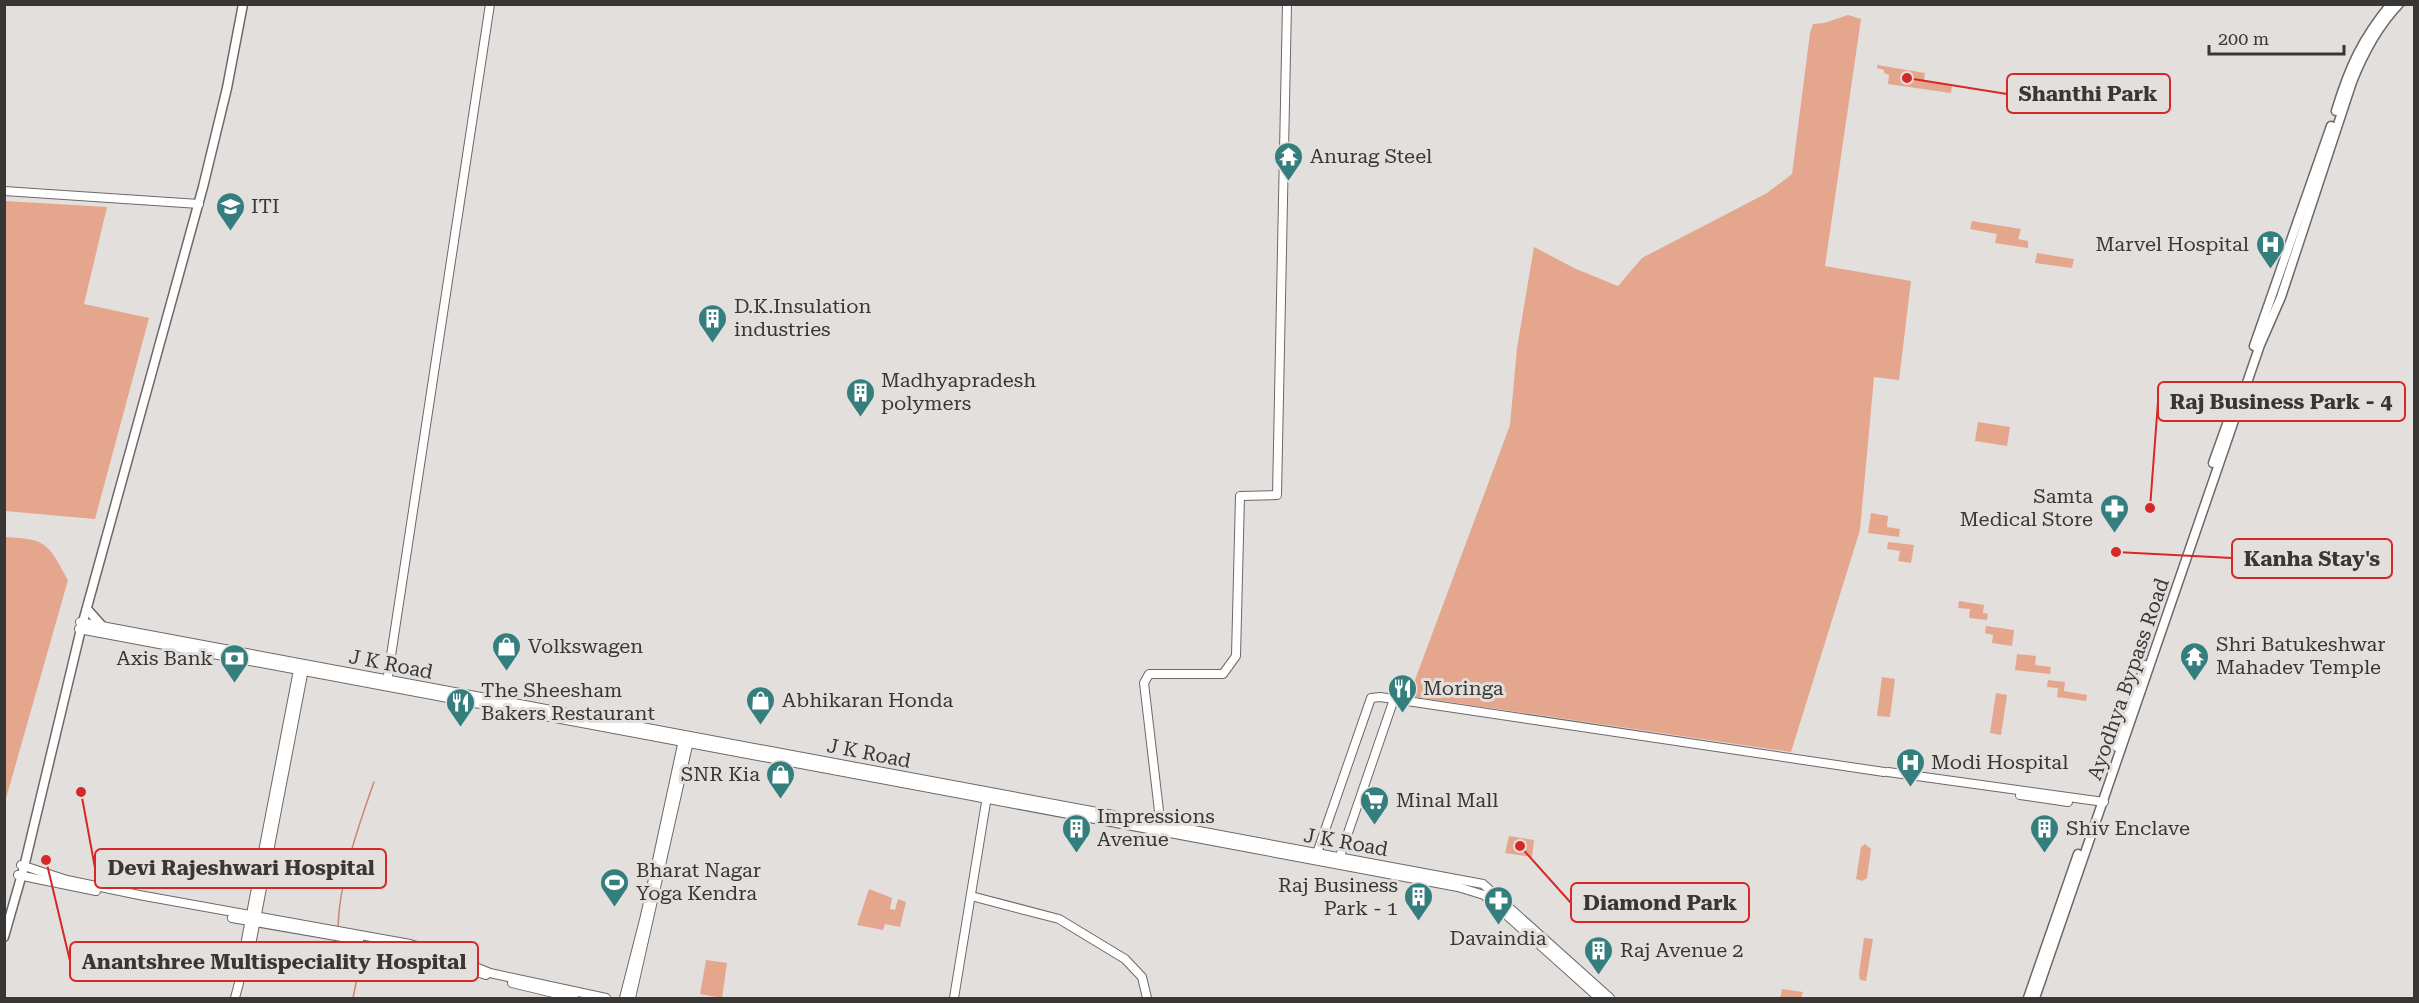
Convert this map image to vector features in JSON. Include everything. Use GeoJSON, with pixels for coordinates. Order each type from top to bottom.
{"type":"FeatureCollection","features":[{"type":"Feature","properties":{"kind":"main road"},"geometry":{"type":"LineString","coordinates":[[81,626],[197,206],[242,4]]}},
{"type":"Feature","properties":{"kind":"main road","name":"Ayodhya Bypass Road"},"geometry":{"type":"LineString","coordinates":[[2035,999],[2100,804],[2352,82],[2361,59],[2393,5]]}},
{"type":"Feature","properties":{"kind":"main road"},"geometry":{"type":"LineString","coordinates":[[4,937],[81,626],[197,206]]}},
{"type":"Feature","properties":{"kind":"main road"},"geometry":{"type":"LineString","coordinates":[[87,609],[103,627]]}},
{"type":"Feature","properties":{"kind":"main road","name":"Ayodhya Bypass Road"},"geometry":{"type":"LineString","coordinates":[[2028,999],[2091,814],[2100,804]]}},
{"type":"Feature","properties":{"kind":"main road"},"geometry":{"type":"LineString","coordinates":[[4,926],[21,871]]}},
{"type":"Feature","properties":{"kind":"street"},"geometry":{"type":"LineString","coordinates":[[387,684],[490,4]]}},
{"type":"Feature","properties":{"kind":"street"},"geometry":{"type":"LineString","coordinates":[[1161,829],[1144,683],[1149,674],[1223,674],[1236,656],[1240,496],[1277,495],[1287,4]]}},
{"type":"Feature","properties":{"kind":"street"},"geometry":{"type":"LineString","coordinates":[[4,191],[197,206]]}},
{"type":"Feature","properties":{"kind":"street"},"geometry":{"type":"LineString","coordinates":[[4,196],[197,206]]}},
{"type":"Feature","properties":{"kind":"street","name":"J K Road"},"geometry":{"type":"LineString","coordinates":[[81,626],[103,627],[301,668]]}},
{"type":"Feature","properties":{"kind":"street","name":"J K Road"},"geometry":{"type":"LineString","coordinates":[[81,626],[1483,889]]}},
{"type":"Feature","properties":{"kind":"street"},"geometry":{"type":"LineString","coordinates":[[235,999],[252,940],[253,920],[301,668]]}},
{"type":"Feature","properties":{"kind":"street"},"geometry":{"type":"LineString","coordinates":[[1315,857],[1371,698],[2100,804]]}},
{"type":"Feature","properties":{"kind":"street"},"geometry":{"type":"LineString","coordinates":[[1338,861],[1394,700]]}},
{"type":"Feature","properties":{"kind":"street"},"geometry":{"type":"LineString","coordinates":[[624,999],[686,740]]}},
{"type":"Feature","properties":{"kind":"street"},"geometry":{"type":"LineString","coordinates":[[632,999],[686,740]]}},
{"type":"Feature","properties":{"kind":"street"},"geometry":{"type":"LineString","coordinates":[[954,999],[987,796]]}},
{"type":"Feature","properties":{"kind":"street"},"geometry":{"type":"LineString","coordinates":[[21,871],[253,920],[410,944],[436,951],[490,972],[606,999]]}},
{"type":"Feature","properties":{"kind":"street"},"geometry":{"type":"LineString","coordinates":[[1483,889],[1599,999]]}},
{"type":"Feature","properties":{"kind":"street"},"geometry":{"type":"LineString","coordinates":[[1483,889],[1610,999]]}},
{"type":"Feature","properties":{"kind":"street"},"geometry":{"type":"LineString","coordinates":[[971,896],[1059,920],[1069,925],[1125,959],[1142,977],[1147,999]]}},
{"type":"Feature","properties":{"kind":"street"},"geometry":{"type":"LineString","coordinates":[[348,936],[410,950],[490,977],[574,999]]}},
{"type":"Feature","properties":{"kind":"shaded area"},"geometry":{"type":"Polygon","coordinates":[[[1848,15],[1861,19],[1825,266],[1911,281],[1899,380],[1874,377],[1860,530],[1791,752],[1409,696],[1510,425],[1517,348],[1534,247],[1576,269],[1618,286],[1642,258],[1767,193],[1792,174],[1813,24],[1848,15]]]}},
{"type":"Feature","properties":{"kind":"shaded area"},"geometry":{"type":"Polygon","coordinates":[[[1877,65],[1925,73],[1924,81],[1952,85],[1951,93],[1888,84],[1889,75],[1877,68],[1877,65]]]}},
{"type":"Feature","properties":{"kind":"shaded area"},"geometry":{"type":"Polygon","coordinates":[[[5,201],[107,207],[84,304],[149,318],[95,519],[5,511],[5,201]]]}},
{"type":"Feature","properties":{"kind":"shaded area"},"geometry":{"type":"Polygon","coordinates":[[[1972,221],[2021,229],[2018,239],[2028,241],[2028,248],[1995,243],[1997,234],[1970,229],[1972,221]]]}},
{"type":"Feature","properties":{"kind":"shaded area"},"geometry":{"type":"Polygon","coordinates":[[[2037,253],[2074,259],[2072,268],[2035,263],[2037,253]]]}},
{"type":"Feature","properties":{"kind":"shaded area"},"geometry":{"type":"Polygon","coordinates":[[[1978,422],[2010,427],[2007,446],[1975,441],[1978,422]]]}},
{"type":"Feature","properties":{"kind":"shaded area"},"geometry":{"type":"Polygon","coordinates":[[[1871,513],[1888,516],[1887,527],[1900,529],[1899,537],[1868,533],[1871,513]]]}},
{"type":"Feature","properties":{"kind":"shaded area"},"geometry":{"type":"Polygon","coordinates":[[[5,537],[39,542],[45,546],[56,558],[68,580],[5,802],[5,537]]]}},
{"type":"Feature","properties":{"kind":"shaded area"},"geometry":{"type":"Polygon","coordinates":[[[1888,542],[1914,545],[1911,563],[1898,561],[1900,551],[1887,549],[1888,542]]]}},
{"type":"Feature","properties":{"kind":"shaded area"},"geometry":{"type":"Polygon","coordinates":[[[1959,601],[1984,605],[1983,613],[1988,614],[1987,620],[1969,618],[1970,609],[1958,608],[1959,601]]]}},
{"type":"Feature","properties":{"kind":"shaded area"},"geometry":{"type":"Polygon","coordinates":[[[1986,626],[2014,630],[2012,646],[1992,643],[1993,635],[1985,633],[1986,626]]]}},
{"type":"Feature","properties":{"kind":"shaded area"},"geometry":{"type":"Polygon","coordinates":[[[2017,654],[2036,656],[2035,665],[2051,667],[2050,674],[2015,670],[2017,654]]]}},
{"type":"Feature","properties":{"kind":"shaded area"},"geometry":{"type":"Polygon","coordinates":[[[1882,677],[1895,679],[1890,717],[1877,716],[1882,677]]]}},
{"type":"Feature","properties":{"kind":"shaded area"},"geometry":{"type":"Polygon","coordinates":[[[2048,680],[2065,682],[2064,691],[2087,695],[2086,701],[2057,697],[2058,688],[2047,687],[2048,680]]]}},
{"type":"Feature","properties":{"kind":"shaded area"},"geometry":{"type":"Polygon","coordinates":[[[1996,693],[2007,695],[2001,735],[1990,733],[1996,693]]]}},
{"type":"Feature","properties":{"kind":"shaded area"},"geometry":{"type":"Polygon","coordinates":[[[1509,836],[1534,840],[1532,857],[1505,853],[1509,836]]]}},
{"type":"Feature","properties":{"kind":"shaded area"},"geometry":{"type":"Polygon","coordinates":[[[1865,844],[1871,849],[1867,878],[1862,881],[1856,879],[1861,847],[1865,844]]]}},
{"type":"Feature","properties":{"kind":"shaded area"},"geometry":{"type":"Polygon","coordinates":[[[869,889],[892,898],[890,909],[895,910],[898,899],[906,902],[900,927],[885,924],[883,930],[857,925],[869,889]]]}},
{"type":"Feature","properties":{"kind":"shaded area"},"geometry":{"type":"Polygon","coordinates":[[[1864,938],[1873,939],[1866,981],[1860,980],[1859,974],[1864,938]]]}},
{"type":"Feature","properties":{"kind":"shaded area"},"geometry":{"type":"Polygon","coordinates":[[[706,960],[727,963],[722,998],[700,994],[706,960]]]}},
{"type":"Feature","properties":{"kind":"shaded area"},"geometry":{"type":"Polygon","coordinates":[[[1782,989],[1803,992],[1801,998],[1780,998],[1782,989]]]}},
{"type":"Feature","properties":{"kind":"waterway"},"geometry":{"type":"LineString","coordinates":[[338,929],[346,873],[374,782]]}},
{"type":"Feature","properties":{"kind":"waterway"},"geometry":{"type":"LineString","coordinates":[[338,940],[338,947],[357,978],[353,998]]}},
{"type":"Feature","properties":{"kind":"place","name":"Shanthi Park"},"geometry":{"type":"Point","coordinates":[1907,78]}},
{"type":"Feature","properties":{"kind":"place","name":"Anurag Steel"},"geometry":{"type":"Point","coordinates":[1289,182]}},
{"type":"Feature","properties":{"kind":"place","name":"ITI"},"geometry":{"type":"Point","coordinates":[230,232]}},
{"type":"Feature","properties":{"kind":"place","name":"Marvel Hospital"},"geometry":{"type":"Point","coordinates":[2270,270]}},
{"type":"Feature","properties":{"kind":"place","name":"D.K.Insulation industries"},"geometry":{"type":"Point","coordinates":[713,344]}},
{"type":"Feature","properties":{"kind":"place","name":"Madhyapradesh polymers"},"geometry":{"type":"Point","coordinates":[860,418]}},
{"type":"Feature","properties":{"kind":"place","name":"Raj Business Park - 4"},"geometry":{"type":"Point","coordinates":[2150,508]}},
{"type":"Feature","properties":{"kind":"place","name":"Samta Medical Store"},"geometry":{"type":"Point","coordinates":[2114,534]}},
{"type":"Feature","properties":{"kind":"place","name":"Kanha Stay's"},"geometry":{"type":"Point","coordinates":[2116,552]}},
{"type":"Feature","properties":{"kind":"place","name":"Volkswagen"},"geometry":{"type":"Point","coordinates":[507,672]}},
{"type":"Feature","properties":{"kind":"place","name":"Shri Batukeshwar Mahadev Temple"},"geometry":{"type":"Point","coordinates":[2195,682]}},
{"type":"Feature","properties":{"kind":"place","name":"Axis Bank"},"geometry":{"type":"Point","coordinates":[234,684]}},
{"type":"Feature","properties":{"kind":"place","name":"Moringa"},"geometry":{"type":"Point","coordinates":[1402,714]}},
{"type":"Feature","properties":{"kind":"place","name":"Abhikaran Honda"},"geometry":{"type":"Point","coordinates":[761,726]}},
{"type":"Feature","properties":{"kind":"place","name":"The Sheesham Bakers Restaurant"},"geometry":{"type":"Point","coordinates":[460,728]}},
{"type":"Feature","properties":{"kind":"place","name":"Modi Hospital"},"geometry":{"type":"Point","coordinates":[1910,788]}},
{"type":"Feature","properties":{"kind":"place","name":"Devi Rajeshwari Hospital"},"geometry":{"type":"Point","coordinates":[81,792]}},
{"type":"Feature","properties":{"kind":"place","name":"SNR Kia"},"geometry":{"type":"Point","coordinates":[781,800]}},
{"type":"Feature","properties":{"kind":"place","name":"Minal Mall"},"geometry":{"type":"Point","coordinates":[1375,826]}},
{"type":"Feature","properties":{"kind":"place","name":"Diamond Park"},"geometry":{"type":"Point","coordinates":[1520,846]}},
{"type":"Feature","properties":{"kind":"place","name":"Impressions Avenue"},"geometry":{"type":"Point","coordinates":[1076,854]}},
{"type":"Feature","properties":{"kind":"place","name":"Shiv Enclave"},"geometry":{"type":"Point","coordinates":[2045,854]}},
{"type":"Feature","properties":{"kind":"place","name":"Anantshree Multispeciality Hospital"},"geometry":{"type":"Point","coordinates":[46,860]}},
{"type":"Feature","properties":{"kind":"place","name":"Bharat Nagar Yoga Kendra"},"geometry":{"type":"Point","coordinates":[615,908]}},
{"type":"Feature","properties":{"kind":"place","name":"Raj Business Park - 1"},"geometry":{"type":"Point","coordinates":[1419,922]}},
{"type":"Feature","properties":{"kind":"place","name":"Davaindia"},"geometry":{"type":"Point","coordinates":[1498,926]}},
{"type":"Feature","properties":{"kind":"place","name":"Raj Avenue 2"},"geometry":{"type":"Point","coordinates":[1599,976]}}]}
